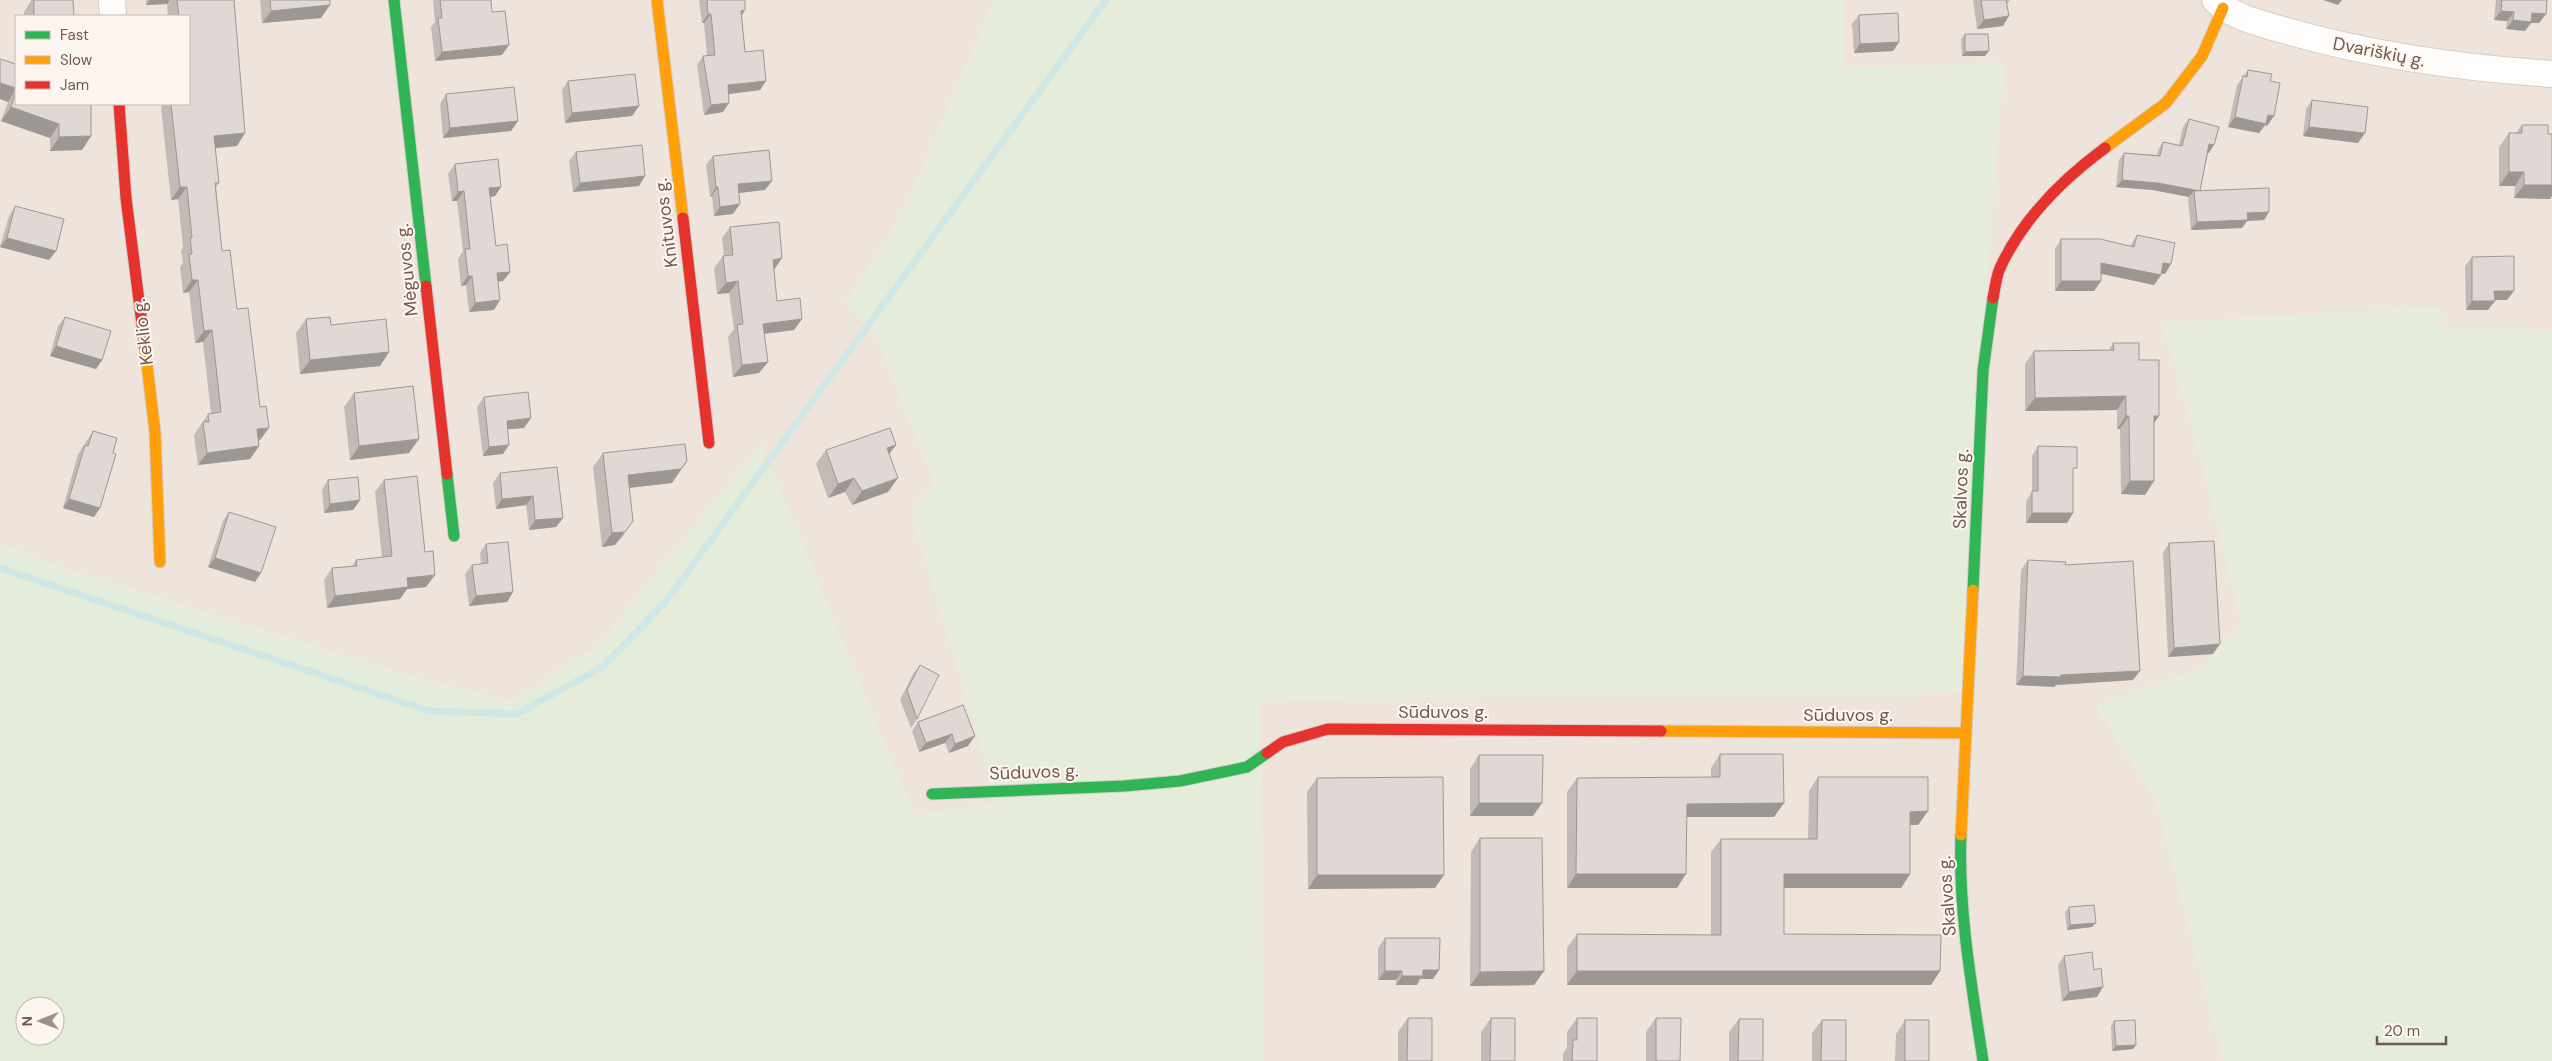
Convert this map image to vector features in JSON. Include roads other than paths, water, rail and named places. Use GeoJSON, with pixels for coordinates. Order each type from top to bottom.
{"type":"FeatureCollection","features":[{"type":"Feature","properties":{"kind":"street"},"geometry":{"type":"LineString","coordinates":[[112,0],[113,15]]}},
{"type":"Feature","properties":{"kind":"street","name":"Mėguvos g."},"geometry":{"type":"LineString","coordinates":[[394,0],[454,536]]}},
{"type":"Feature","properties":{"kind":"street","name":"Knituvos g."},"geometry":{"type":"LineString","coordinates":[[657,0],[709,443]]}},
{"type":"Feature","properties":{"kind":"street","name":"Dvariškių g."},"geometry":{"type":"LineString","coordinates":[[2219,4],[2254,21],[2393,57],[2476,69],[2552,74]]}},
{"type":"Feature","properties":{"kind":"street","name":"Skalvos g."},"geometry":{"type":"LineString","coordinates":[[1983,1061],[1970,976],[1960,863],[1983,371],[1991,310],[1999,270],[2022,229],[2074,171],[2166,104],[2202,56],[2219,4]]}},
{"type":"Feature","properties":{"kind":"street","name":"Keklio g."},"geometry":{"type":"LineString","coordinates":[[119,105],[126,198],[155,432],[160,562]]}},
{"type":"Feature","properties":{"kind":"street","name":"Sūduvos g."},"geometry":{"type":"LineString","coordinates":[[932,794],[1124,786],[1180,781],[1247,767],[1283,742],[1328,729],[1966,733]]}},
{"type":"Feature","properties":{"kind":"waterway"},"geometry":{"type":"LineString","coordinates":[[0,568],[429,711],[517,714],[604,666],[667,600],[1106,0]]}}]}
